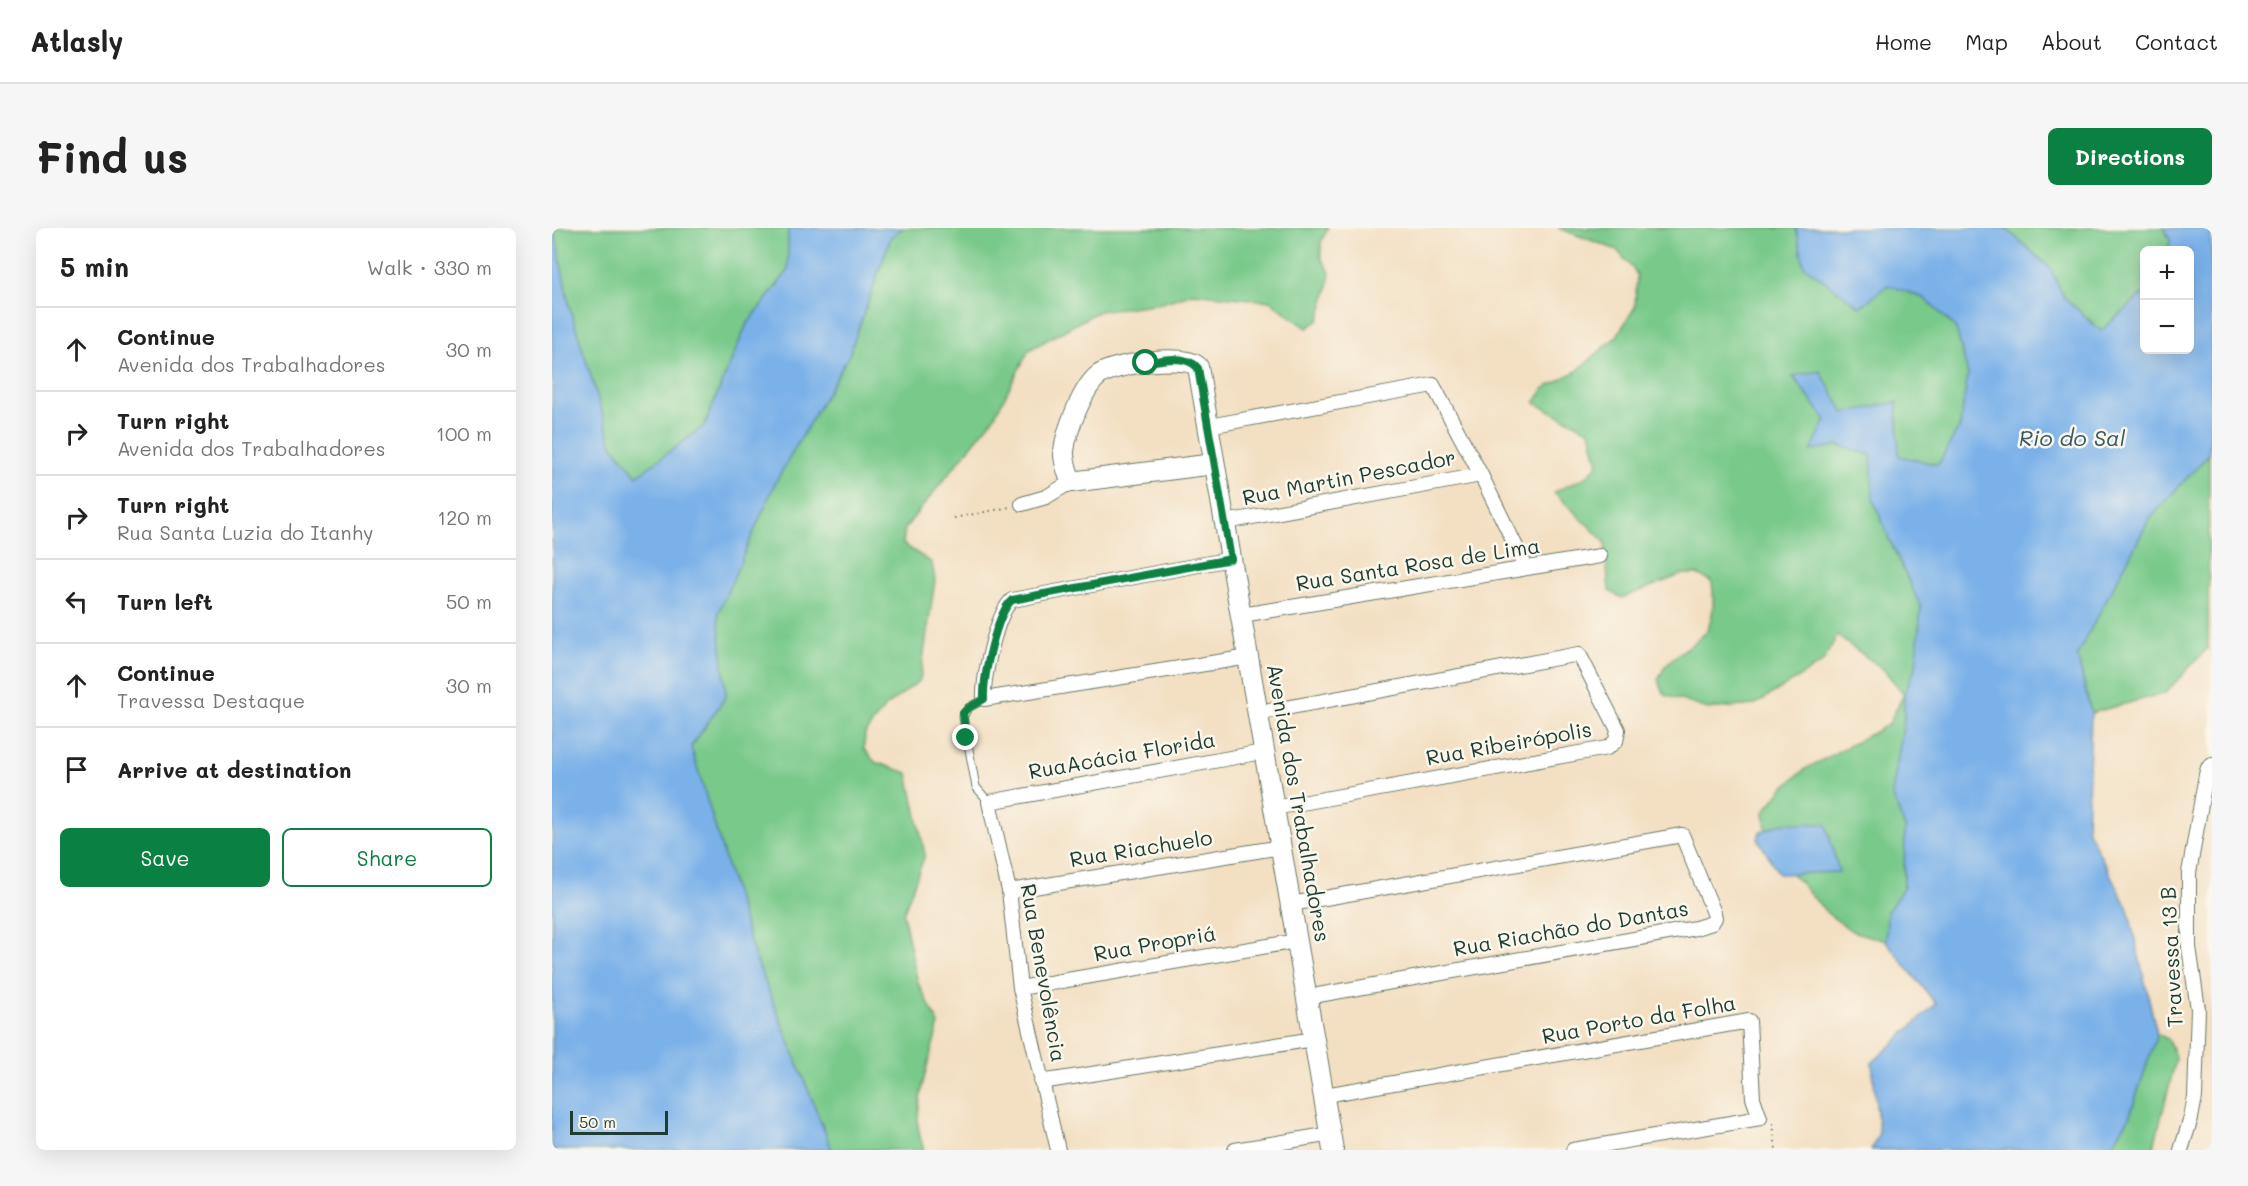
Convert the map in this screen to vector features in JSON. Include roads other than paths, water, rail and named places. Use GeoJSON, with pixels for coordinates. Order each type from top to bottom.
{"type":"FeatureCollection","features":[{"type":"Feature","properties":{"kind":"street","name":"Avenida dos Trabalhadores"},"geometry":{"type":"LineString","coordinates":[[1071,482],[1065,460],[1066,440],[1088,389],[1095,379],[1104,373],[1163,360],[1192,362],[1197,366],[1226,522],[1263,752],[1332,1142]]}},
{"type":"Feature","properties":{"kind":"street"},"geometry":{"type":"LineString","coordinates":[[1209,426],[1433,385],[1523,561],[1521,569]]}},
{"type":"Feature","properties":{"kind":"street"},"geometry":{"type":"LineString","coordinates":[[1022,504],[1046,497],[1071,482],[1214,464]]}},
{"type":"Feature","properties":{"kind":"street","name":"Rua Martin Pescador"},"geometry":{"type":"LineString","coordinates":[[1226,522],[1481,475]]}},
{"type":"Feature","properties":{"kind":"street","name":"Rua Santa Rosa de Lima"},"geometry":{"type":"LineString","coordinates":[[1242,615],[1600,556]]}},
{"type":"Feature","properties":{"kind":"street"},"geometry":{"type":"LineString","coordinates":[[1231,559],[1017,598],[1006,605],[987,664],[984,699],[1249,657]]}},
{"type":"Feature","properties":{"kind":"street","name":"Rua Ribeirópolis"},"geometry":{"type":"LineString","coordinates":[[1258,713],[1579,654],[1618,730],[1616,741],[1607,748],[1274,808]]}},
{"type":"Feature","properties":{"kind":"street","name":"RuaAcácia Florida"},"geometry":{"type":"LineString","coordinates":[[989,802],[1263,752]]}},
{"type":"Feature","properties":{"kind":"street","name":"Travessa 13 B"},"geometry":{"type":"LineString","coordinates":[[2181,1150],[2195,1097],[2197,1028],[2197,994],[2189,947],[2189,873],[2206,775],[2212,765]]}},
{"type":"Feature","properties":{"kind":"street","name":"Rua Benevolência"},"geometry":{"type":"LineString","coordinates":[[989,802],[1009,891],[1020,988],[1058,1150]]}},
{"type":"Feature","properties":{"kind":"street","name":"Rua Riachão do Dantas"},"geometry":{"type":"LineString","coordinates":[[1291,904],[1682,834],[1714,913],[1712,923],[1696,928],[1307,997]]}},
{"type":"Feature","properties":{"kind":"street","name":"Rua Riachuelo"},"geometry":{"type":"LineString","coordinates":[[1009,891],[1281,847]]}},
{"type":"Feature","properties":{"kind":"street","name":"Rua Propriá"},"geometry":{"type":"LineString","coordinates":[[1020,988],[1297,941]]}},
{"type":"Feature","properties":{"kind":"street","name":"Rua Porto da Folha"},"geometry":{"type":"LineString","coordinates":[[1325,1095],[1749,1022],[1753,1098],[1760,1118],[1573,1150]]}},
{"type":"Feature","properties":{"kind":"street"},"geometry":{"type":"LineString","coordinates":[[1041,1082],[1314,1039]]}},
{"type":"Feature","properties":{"kind":"street"},"geometry":{"type":"LineString","coordinates":[[1234,1150],[1332,1142]]}},
{"type":"Feature","properties":{"kind":"lane"},"geometry":{"type":"LineString","coordinates":[[984,699],[968,708],[963,717],[976,787],[989,802]]}},
{"type":"Feature","properties":{"kind":"water"},"geometry":{"type":"Polygon","coordinates":[[[552,228],[554,228],[569,305],[612,445],[637,476],[704,426],[746,326],[788,271],[788,228],[903,228],[891,237],[849,355],[776,481],[718,613],[726,696],[691,747],[752,949],[832,1150],[552,1150],[552,228]]]}},
{"type":"Feature","properties":{"kind":"water","name":"Rio do Sal"},"geometry":{"type":"Polygon","coordinates":[[[1796,228],[2005,228],[2050,268],[2064,297],[2101,331],[2140,297],[2140,354],[2194,354],[2194,246],[2169,246],[2170,239],[2163,228],[2211,228],[2212,426],[2209,454],[2150,518],[2077,655],[2091,713],[2087,829],[2128,909],[2157,1034],[2129,1118],[2109,1150],[1871,1150],[1879,1133],[1872,1063],[1936,1004],[1886,941],[1887,912],[1904,887],[1905,828],[1892,794],[1904,721],[1904,694],[1916,666],[1921,607],[1873,499],[1871,455],[1839,445],[1811,451],[1826,420],[1793,376],[1820,371],[1844,413],[1897,402],[1899,456],[1938,465],[1960,426],[1968,374],[1956,328],[1924,298],[1888,285],[1860,307],[1804,266],[1796,228]]]}},
{"type":"Feature","properties":{"kind":"water"},"geometry":{"type":"Polygon","coordinates":[[[1782,823],[1826,824],[1839,872],[1779,874],[1758,839],[1760,832],[1782,823]]]}}]}
